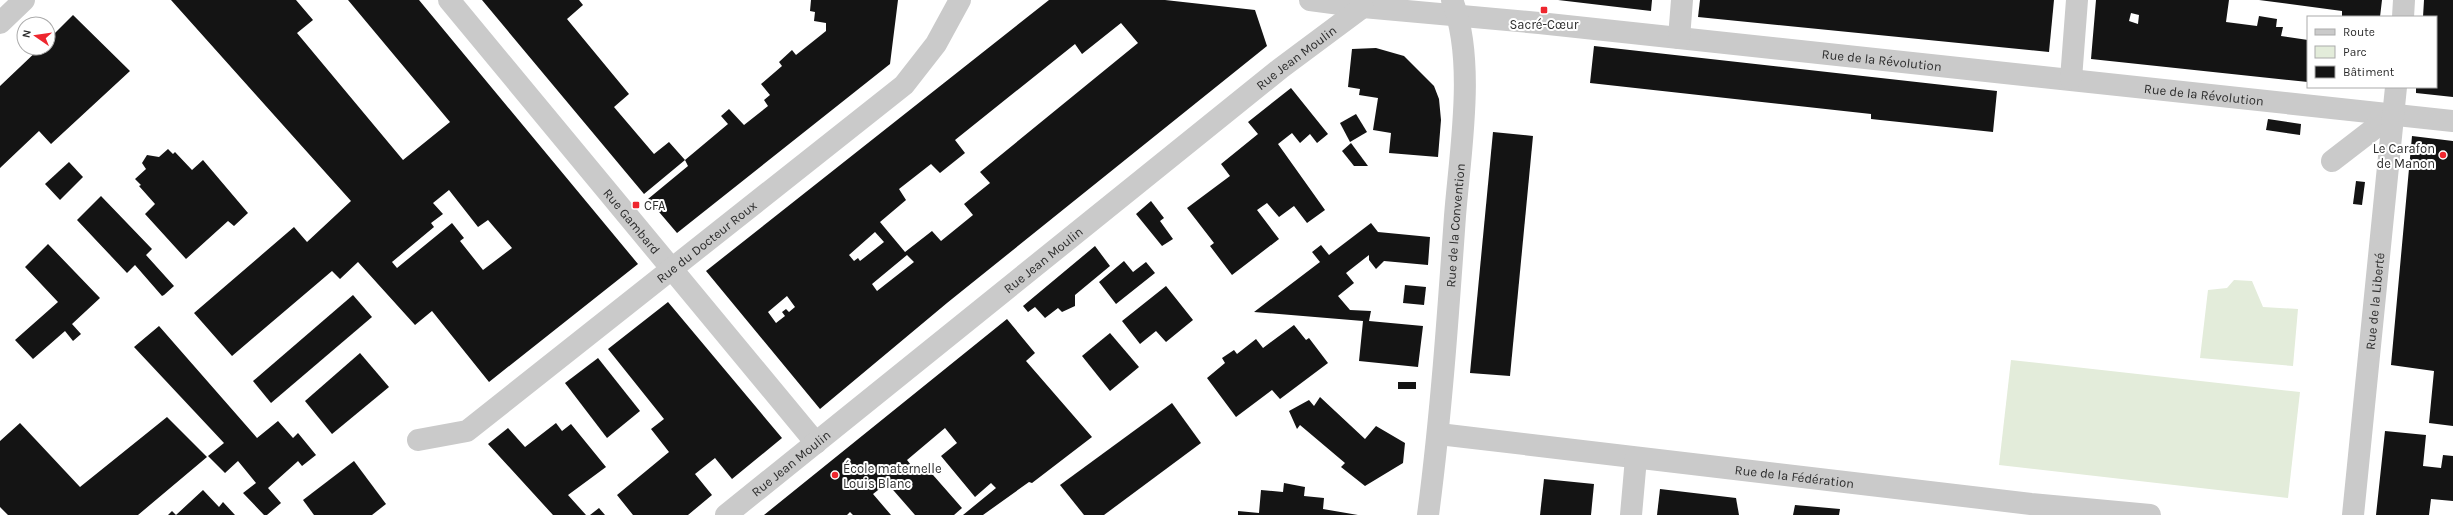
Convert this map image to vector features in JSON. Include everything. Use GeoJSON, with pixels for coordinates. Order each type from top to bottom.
{"type":"FeatureCollection","features":[{"type":"Feature","properties":{"kind":"street"},"geometry":{"type":"LineString","coordinates":[[0,23],[24,0]]}},
{"type":"Feature","properties":{"kind":"street","name":"Rue Gambard"},"geometry":{"type":"LineString","coordinates":[[449,0],[816,442]]}},
{"type":"Feature","properties":{"kind":"street","name":"Rue du Docteur Roux"},"geometry":{"type":"LineString","coordinates":[[418,440],[467,431],[904,85],[936,44],[960,0]]}},
{"type":"Feature","properties":{"kind":"street","name":"Rue de la Révolution"},"geometry":{"type":"LineString","coordinates":[[1310,0],[1363,7],[1456,9],[1539,23],[2453,121]]}},
{"type":"Feature","properties":{"kind":"street"},"geometry":{"type":"LineString","coordinates":[[1679,38],[1682,0]]}},
{"type":"Feature","properties":{"kind":"street"},"geometry":{"type":"LineString","coordinates":[[2071,79],[2077,0]]}},
{"type":"Feature","properties":{"kind":"street"},"geometry":{"type":"LineString","coordinates":[[2403,16],[2404,0]]}},
{"type":"Feature","properties":{"kind":"street","name":"Rue Jean Moulin"},"geometry":{"type":"LineString","coordinates":[[726,515],[1280,68],[1363,7]]}},
{"type":"Feature","properties":{"kind":"street","name":"Rue de la Convention"},"geometry":{"type":"LineString","coordinates":[[1428,515],[1439,434],[1465,85],[1456,9]]}},
{"type":"Feature","properties":{"kind":"street","name":"Rue de la Liberté"},"geometry":{"type":"LineString","coordinates":[[2353,515],[2396,88]]}},
{"type":"Feature","properties":{"kind":"street"},"geometry":{"type":"LineString","coordinates":[[2332,161],[2393,114]]}},
{"type":"Feature","properties":{"kind":"street","name":"Rue de la Fédération"},"geometry":{"type":"LineString","coordinates":[[1439,434],[1636,458],[2031,510],[2150,515]]}},
{"type":"Feature","properties":{"kind":"street"},"geometry":{"type":"LineString","coordinates":[[1631,515],[1636,458]]}},
{"type":"Feature","properties":{"kind":"green space"},"geometry":{"type":"Polygon","coordinates":[[[2234,280],[2252,281],[2263,307],[2298,309],[2293,366],[2200,358],[2208,290],[2227,288],[2234,280]]]}},
{"type":"Feature","properties":{"kind":"green space"},"geometry":{"type":"Polygon","coordinates":[[[2011,360],[2300,392],[2288,498],[1999,465],[2011,360]]]}},
{"type":"Feature","properties":{"kind":"building"},"geometry":{"type":"Polygon","coordinates":[[[171,0],[296,0],[313,20],[297,33],[403,160],[450,122],[348,0],[419,0],[638,264],[489,382],[432,311],[415,325],[358,262],[340,279],[332,271],[232,356],[194,313],[294,227],[307,242],[351,201],[171,0]],[[449,190],[433,203],[443,214],[431,223],[434,227],[392,262],[397,268],[452,223],[464,238],[460,241],[483,270],[512,248],[488,220],[478,227],[449,190]]]}},
{"type":"Feature","properties":{"kind":"building"},"geometry":{"type":"Polygon","coordinates":[[[482,0],[579,0],[583,5],[567,19],[629,94],[614,107],[654,154],[669,142],[685,160],[644,194],[482,0]]]}},
{"type":"Feature","properties":{"kind":"building"},"geometry":{"type":"Polygon","coordinates":[[[811,0],[898,0],[890,64],[677,233],[648,199],[688,166],[685,160],[728,124],[721,116],[729,109],[744,125],[768,106],[764,100],[770,95],[761,84],[782,66],[779,62],[792,50],[796,55],[826,31],[826,23],[814,21],[815,12],[810,11],[811,0]]]}},
{"type":"Feature","properties":{"kind":"building"},"geometry":{"type":"Polygon","coordinates":[[[1049,0],[1165,0],[1255,10],[1267,46],[947,303],[820,409],[706,271],[1049,0]],[[1121,23],[1082,54],[1075,44],[955,140],[965,153],[940,173],[931,164],[899,189],[906,200],[880,222],[905,252],[932,231],[941,241],[973,215],[964,204],[990,183],[980,172],[1138,43],[1121,23]],[[875,232],[849,255],[854,261],[858,258],[860,261],[884,242],[875,232]],[[907,255],[872,284],[877,291],[914,262],[907,255]],[[787,296],[768,312],[776,323],[785,316],[782,312],[786,309],[789,312],[795,307],[787,296]]]}},
{"type":"Feature","properties":{"kind":"building"},"geometry":{"type":"Polygon","coordinates":[[[1558,0],[1652,0],[1651,11],[1558,0]]]}},
{"type":"Feature","properties":{"kind":"building"},"geometry":{"type":"Polygon","coordinates":[[[1700,0],[2054,0],[2049,52],[1698,17],[1700,0]]]}},
{"type":"Feature","properties":{"kind":"building"},"geometry":{"type":"Polygon","coordinates":[[[2096,0],[2229,0],[2226,22],[2257,26],[2259,16],[2277,19],[2276,27],[2283,27],[2281,36],[2307,40],[2307,82],[2091,59],[2096,0]],[[2131,13],[2129,21],[2138,24],[2139,15],[2131,13]]]}},
{"type":"Feature","properties":{"kind":"building"},"geometry":{"type":"Polygon","coordinates":[[[2259,0],[2382,0],[2380,16],[2342,16],[2342,11],[2259,0]]]}},
{"type":"Feature","properties":{"kind":"building"},"geometry":{"type":"Polygon","coordinates":[[[2424,0],[2453,0],[2453,97],[2416,93],[2416,88],[2437,88],[2437,16],[2423,16],[2424,0]]]}},
{"type":"Feature","properties":{"kind":"building"},"geometry":{"type":"Polygon","coordinates":[[[73,15],[130,71],[51,144],[39,131],[0,168],[0,86],[32,56],[56,56],[56,32],[73,15]]]}},
{"type":"Feature","properties":{"kind":"building"},"geometry":{"type":"Polygon","coordinates":[[[1594,46],[1997,91],[1993,132],[1871,119],[1871,114],[1590,83],[1594,46]]]}},
{"type":"Feature","properties":{"kind":"building"},"geometry":{"type":"Polygon","coordinates":[[[1376,48],[1404,56],[1434,86],[1439,99],[1441,120],[1438,157],[1389,153],[1391,133],[1373,130],[1378,98],[1359,95],[1360,89],[1348,87],[1352,49],[1376,48]]]}},
{"type":"Feature","properties":{"kind":"building"},"geometry":{"type":"Polygon","coordinates":[[[1291,88],[1328,134],[1317,143],[1310,134],[1300,143],[1292,133],[1278,144],[1325,210],[1307,223],[1294,206],[1279,217],[1267,203],[1257,210],[1279,239],[1232,275],[1210,246],[1214,243],[1187,208],[1230,176],[1221,164],[1258,134],[1248,122],[1291,88]]]}},
{"type":"Feature","properties":{"kind":"building"},"geometry":{"type":"Polygon","coordinates":[[[1356,114],[1367,132],[1350,142],[1340,123],[1356,114]]]}},
{"type":"Feature","properties":{"kind":"building"},"geometry":{"type":"Polygon","coordinates":[[[2268,119],[2301,124],[2300,135],[2266,130],[2268,119]]]}},
{"type":"Feature","properties":{"kind":"building"},"geometry":{"type":"Polygon","coordinates":[[[1493,132],[1533,136],[1510,376],[1470,373],[1493,132]]]}},
{"type":"Feature","properties":{"kind":"building"},"geometry":{"type":"Polygon","coordinates":[[[2412,136],[2453,141],[2453,426],[2429,423],[2434,371],[2391,365],[2412,136]]]}},
{"type":"Feature","properties":{"kind":"building"},"geometry":{"type":"Polygon","coordinates":[[[1351,143],[1368,166],[1354,166],[1342,151],[1351,143]]]}},
{"type":"Feature","properties":{"kind":"building"},"geometry":{"type":"Polygon","coordinates":[[[168,149],[173,154],[175,152],[192,170],[203,160],[248,213],[234,226],[228,221],[186,259],[145,214],[155,204],[139,186],[141,185],[135,179],[146,169],[142,163],[147,155],[159,157],[168,149]]]}},
{"type":"Feature","properties":{"kind":"building"},"geometry":{"type":"Polygon","coordinates":[[[69,162],[83,177],[60,200],[45,184],[69,162]]]}},
{"type":"Feature","properties":{"kind":"building"},"geometry":{"type":"Polygon","coordinates":[[[2356,181],[2365,182],[2362,205],[2353,204],[2356,181]]]}},
{"type":"Feature","properties":{"kind":"building"},"geometry":{"type":"Polygon","coordinates":[[[101,196],[152,249],[146,255],[174,286],[164,295],[162,296],[135,265],[127,273],[77,220],[101,196]]]}},
{"type":"Feature","properties":{"kind":"building"},"geometry":{"type":"Polygon","coordinates":[[[1151,201],[1164,218],[1160,221],[1173,239],[1162,246],[1136,214],[1151,201]]]}},
{"type":"Feature","properties":{"kind":"building"},"geometry":{"type":"Polygon","coordinates":[[[1371,223],[1378,232],[1430,237],[1428,265],[1384,261],[1376,269],[1369,260],[1369,255],[1346,273],[1354,283],[1338,296],[1350,310],[1371,311],[1369,321],[1423,326],[1418,367],[1359,361],[1363,321],[1254,312],[1320,262],[1312,252],[1321,245],[1329,255],[1371,223]]]}},
{"type":"Feature","properties":{"kind":"building"},"geometry":{"type":"Polygon","coordinates":[[[48,244],[100,298],[72,324],[81,334],[73,341],[65,331],[33,359],[15,340],[58,302],[25,267],[48,244]]]}},
{"type":"Feature","properties":{"kind":"building"},"geometry":{"type":"Polygon","coordinates":[[[1095,246],[1110,266],[1075,295],[1075,306],[1062,312],[1058,308],[1045,318],[1035,307],[1028,312],[1023,306],[1095,246]]]}},
{"type":"Feature","properties":{"kind":"building"},"geometry":{"type":"Polygon","coordinates":[[[1124,261],[1133,272],[1146,262],[1155,273],[1116,304],[1099,282],[1124,261]]]}},
{"type":"Feature","properties":{"kind":"building"},"geometry":{"type":"Polygon","coordinates":[[[1405,285],[1426,287],[1424,305],[1403,303],[1405,285]]]}},
{"type":"Feature","properties":{"kind":"building"},"geometry":{"type":"Polygon","coordinates":[[[1166,286],[1193,320],[1166,342],[1156,331],[1140,344],[1122,321],[1166,286]]]}},
{"type":"Feature","properties":{"kind":"building"},"geometry":{"type":"Polygon","coordinates":[[[353,295],[372,317],[271,403],[253,381],[353,295]]]}},
{"type":"Feature","properties":{"kind":"building"},"geometry":{"type":"Polygon","coordinates":[[[668,302],[782,438],[732,479],[715,458],[695,474],[712,495],[688,515],[633,515],[617,495],[669,452],[651,429],[664,419],[608,349],[668,302]]]}},
{"type":"Feature","properties":{"kind":"building"},"geometry":{"type":"Polygon","coordinates":[[[1007,319],[1035,353],[1026,361],[1092,437],[1032,483],[1029,482],[983,515],[963,515],[996,488],[991,483],[975,497],[941,456],[957,443],[945,428],[907,460],[918,474],[926,467],[962,508],[954,515],[915,515],[887,483],[873,494],[891,515],[853,515],[850,512],[847,515],[764,515],[1007,319]]]}},
{"type":"Feature","properties":{"kind":"building"},"geometry":{"type":"Polygon","coordinates":[[[1294,325],[1306,340],[1309,338],[1328,363],[1280,399],[1272,390],[1236,417],[1207,378],[1225,363],[1222,358],[1234,350],[1237,354],[1256,339],[1263,348],[1294,325]]]}},
{"type":"Feature","properties":{"kind":"building"},"geometry":{"type":"Polygon","coordinates":[[[159,326],[257,438],[278,421],[293,438],[298,433],[316,455],[302,466],[298,461],[268,488],[281,503],[267,515],[264,515],[243,493],[256,483],[238,461],[225,473],[208,456],[224,443],[134,347],[159,326]]]}},
{"type":"Feature","properties":{"kind":"building"},"geometry":{"type":"Polygon","coordinates":[[[1110,333],[1139,367],[1110,391],[1082,356],[1110,333]]]}},
{"type":"Feature","properties":{"kind":"building"},"geometry":{"type":"Polygon","coordinates":[[[360,353],[389,387],[332,434],[305,401],[360,353]]]}},
{"type":"Feature","properties":{"kind":"building"},"geometry":{"type":"Polygon","coordinates":[[[598,358],[640,411],[607,438],[565,383],[598,358]]]}},
{"type":"Feature","properties":{"kind":"building"},"geometry":{"type":"Polygon","coordinates":[[[1398,382],[1416,382],[1416,389],[1398,389],[1398,382]]]}},
{"type":"Feature","properties":{"kind":"building"},"geometry":{"type":"Polygon","coordinates":[[[1320,397],[1365,439],[1376,426],[1405,443],[1403,463],[1365,486],[1341,467],[1345,463],[1300,425],[1297,429],[1289,411],[1309,400],[1314,406],[1320,397]]]}},
{"type":"Feature","properties":{"kind":"building"},"geometry":{"type":"Polygon","coordinates":[[[1172,403],[1201,443],[1104,515],[1084,515],[1060,485],[1172,403]]]}},
{"type":"Feature","properties":{"kind":"building"},"geometry":{"type":"Polygon","coordinates":[[[167,417],[207,457],[138,515],[8,515],[0,507],[0,441],[20,423],[80,487],[167,417]]]}},
{"type":"Feature","properties":{"kind":"building"},"geometry":{"type":"Polygon","coordinates":[[[556,423],[562,431],[571,424],[606,467],[568,495],[586,515],[553,515],[488,444],[508,428],[525,447],[556,423]]]}},
{"type":"Feature","properties":{"kind":"building"},"geometry":{"type":"Polygon","coordinates":[[[2385,431],[2426,435],[2423,466],[2441,468],[2443,455],[2453,456],[2453,501],[2431,499],[2429,515],[2376,515],[2385,431]]]}},
{"type":"Feature","properties":{"kind":"building"},"geometry":{"type":"Polygon","coordinates":[[[354,461],[386,504],[372,515],[314,515],[303,500],[354,461]]]}},
{"type":"Feature","properties":{"kind":"building"},"geometry":{"type":"Polygon","coordinates":[[[1544,479],[1594,484],[1591,515],[1540,515],[1544,479]]]}},
{"type":"Feature","properties":{"kind":"building"},"geometry":{"type":"Polygon","coordinates":[[[1284,483],[1305,487],[1304,496],[1324,498],[1323,509],[1358,515],[1238,515],[1238,511],[1259,513],[1261,490],[1283,492],[1284,483]]]}},
{"type":"Feature","properties":{"kind":"building"},"geometry":{"type":"Polygon","coordinates":[[[1660,489],[1736,498],[1739,515],[1657,515],[1660,489]]]}},
{"type":"Feature","properties":{"kind":"building"},"geometry":{"type":"Polygon","coordinates":[[[203,490],[219,507],[223,502],[235,515],[176,515],[203,490]]]}},
{"type":"Feature","properties":{"kind":"building"},"geometry":{"type":"Polygon","coordinates":[[[1795,505],[1840,509],[1839,515],[1793,515],[1795,505]]]}},
{"type":"Feature","properties":{"kind":"building"},"geometry":{"type":"Polygon","coordinates":[[[599,508],[605,515],[590,515],[599,508]]]}},
{"type":"Feature","properties":{"kind":"building"},"geometry":{"type":"Polygon","coordinates":[[[172,511],[176,515],[168,515],[172,511]]]}},
{"type":"Feature","properties":{"kind":"place","name":"Sacré-Cœur"},"geometry":{"type":"Point","coordinates":[1544,10]}},
{"type":"Feature","properties":{"kind":"place","name":"Le Carafon de Manon"},"geometry":{"type":"Point","coordinates":[2443,155]}},
{"type":"Feature","properties":{"kind":"place","name":"CFA"},"geometry":{"type":"Point","coordinates":[636,205]}},
{"type":"Feature","properties":{"kind":"place","name":"École maternelle Louis Blanc"},"geometry":{"type":"Point","coordinates":[835,475]}}]}
